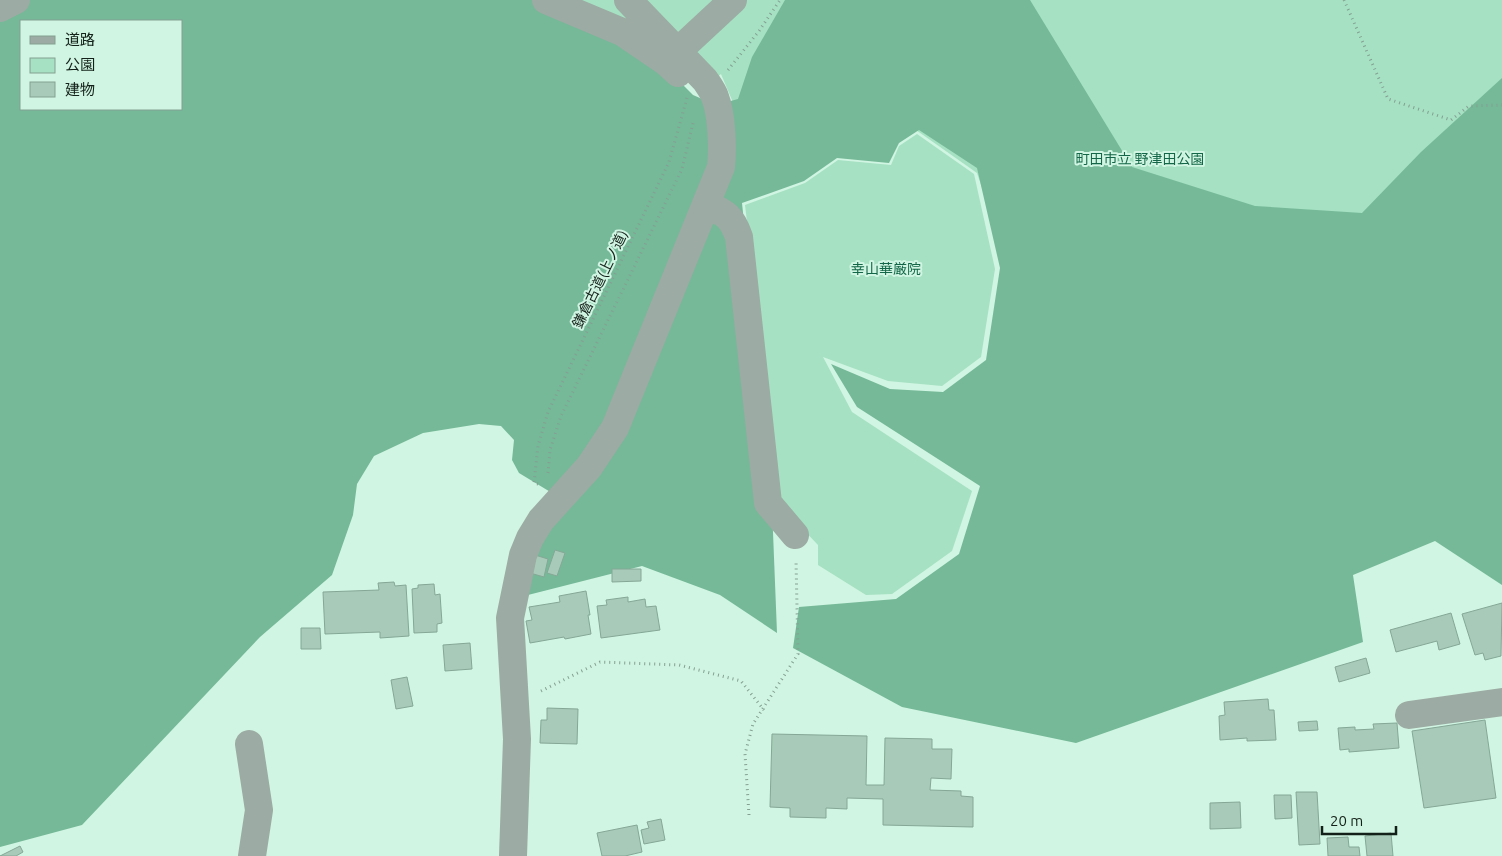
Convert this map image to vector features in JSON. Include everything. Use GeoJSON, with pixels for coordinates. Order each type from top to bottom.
{"type":"FeatureCollection","features":[{"type":"Feature","properties":{"kind":"street"},"geometry":{"type":"LineString","coordinates":[[0,8],[16,0]]}},
{"type":"Feature","properties":{"kind":"street"},"geometry":{"type":"LineString","coordinates":[[513,856],[517,739],[510,618],[523,556],[530,538],[541,520],[589,467],[615,428],[707,205],[721,167],[723,153],[717,103],[701,89],[622,32],[546,0]]}},
{"type":"Feature","properties":{"kind":"street"},"geometry":{"type":"LineString","coordinates":[[628,0],[705,80],[701,89]]}},
{"type":"Feature","properties":{"kind":"street"},"geometry":{"type":"LineString","coordinates":[[677,52],[733,0]]}},
{"type":"Feature","properties":{"kind":"street"},"geometry":{"type":"LineString","coordinates":[[707,205],[723,211],[734,222],[738,237],[768,503],[795,535]]}},
{"type":"Feature","properties":{"kind":"street"},"geometry":{"type":"LineString","coordinates":[[1410,715],[1502,702]]}},
{"type":"Feature","properties":{"kind":"street"},"geometry":{"type":"LineString","coordinates":[[249,744],[259,810],[252,856]]}},
{"type":"Feature","properties":{"kind":"path"},"geometry":{"type":"LineString","coordinates":[[556,503],[550,496],[546,485],[550,450],[561,416],[682,169],[701,89],[760,31],[780,0]]}},
{"type":"Feature","properties":{"kind":"path"},"geometry":{"type":"LineString","coordinates":[[1344,0],[1388,99],[1451,120],[1469,106],[1502,105]]}},
{"type":"Feature","properties":{"kind":"path","name":"鎌倉古道(上ノ道)"},"geometry":{"type":"LineString","coordinates":[[534,483],[538,446],[548,412],[669,162],[701,89]]}},
{"type":"Feature","properties":{"kind":"path"},"geometry":{"type":"LineString","coordinates":[[748,815],[744,754],[753,724],[764,710],[798,654],[795,535]]}},
{"type":"Feature","properties":{"kind":"path"},"geometry":{"type":"LineString","coordinates":[[516,703],[600,662],[679,665],[740,681],[764,710]]}},
{"type":"Feature","properties":{"kind":"green space"},"geometry":{"type":"Polygon","coordinates":[[[0,0],[542,0],[651,53],[693,95],[716,105],[738,99],[752,57],[785,0],[1030,0],[1132,167],[1255,206],[1362,213],[1421,152],[1502,78],[1502,585],[1435,541],[1353,575],[1363,642],[1076,743],[902,707],[793,648],[799,607],[896,599],[959,554],[980,486],[857,407],[831,364],[890,389],[943,392],[986,360],[1000,268],[977,168],[919,130],[899,143],[889,163],[837,158],[804,181],[742,203],[771,482],[777,633],[720,595],[642,566],[524,596],[557,496],[519,473],[512,460],[514,440],[501,426],[479,424],[423,433],[374,456],[357,484],[353,515],[332,575],[260,637],[82,825],[0,847],[0,0]]]}},
{"type":"Feature","properties":{"kind":"green space","name":"町田市立 野津田公園"},"geometry":{"type":"Polygon","coordinates":[[[554,0],[1502,0],[1502,188],[1036,348],[977,173],[889,111],[765,178],[721,74],[711,82],[554,0]]]}},
{"type":"Feature","properties":{"kind":"green space","name":"幸山華厳院"},"geometry":{"type":"Polygon","coordinates":[[[917,134],[974,174],[995,269],[981,357],[942,386],[888,381],[823,357],[852,412],[972,491],[952,551],[892,594],[866,595],[818,565],[818,545],[782,507],[745,205],[805,183],[838,160],[891,165],[899,146],[917,134]]]}},
{"type":"Feature","properties":{"kind":"building"},"geometry":{"type":"Polygon","coordinates":[[[555,550],[565,553],[557,576],[547,573],[555,550]]]}},
{"type":"Feature","properties":{"kind":"building"},"geometry":{"type":"Polygon","coordinates":[[[535,555],[548,559],[544,577],[530,573],[535,555]]]}},
{"type":"Feature","properties":{"kind":"building"},"geometry":{"type":"Polygon","coordinates":[[[612,569],[641,569],[641,581],[612,582],[612,569]]]}},
{"type":"Feature","properties":{"kind":"building"},"geometry":{"type":"Polygon","coordinates":[[[394,582],[395,586],[406,585],[409,636],[380,638],[380,632],[325,634],[323,592],[379,590],[378,583],[394,582]]]}},
{"type":"Feature","properties":{"kind":"building"},"geometry":{"type":"Polygon","coordinates":[[[434,584],[435,595],[440,594],[442,623],[437,624],[437,632],[414,633],[412,589],[418,588],[418,585],[434,584]]]}},
{"type":"Feature","properties":{"kind":"building"},"geometry":{"type":"Polygon","coordinates":[[[586,591],[591,634],[530,643],[526,621],[532,620],[529,607],[560,602],[559,596],[586,591]]]}},
{"type":"Feature","properties":{"kind":"building"},"geometry":{"type":"Polygon","coordinates":[[[628,597],[628,602],[645,599],[646,607],[656,606],[660,630],[601,638],[597,606],[607,605],[606,600],[628,597]]]}},
{"type":"Feature","properties":{"kind":"building"},"geometry":{"type":"Polygon","coordinates":[[[1502,603],[1501,656],[1485,660],[1483,653],[1475,655],[1462,614],[1502,603]]]}},
{"type":"Feature","properties":{"kind":"building"},"geometry":{"type":"Polygon","coordinates":[[[1451,613],[1460,644],[1439,650],[1437,641],[1396,652],[1390,630],[1451,613]]]}},
{"type":"Feature","properties":{"kind":"building"},"geometry":{"type":"Polygon","coordinates":[[[301,628],[320,628],[321,649],[301,649],[301,628]]]}},
{"type":"Feature","properties":{"kind":"building"},"geometry":{"type":"Polygon","coordinates":[[[470,643],[472,669],[445,671],[443,645],[470,643]]]}},
{"type":"Feature","properties":{"kind":"building"},"geometry":{"type":"Polygon","coordinates":[[[1366,658],[1370,673],[1339,682],[1335,667],[1366,658]]]}},
{"type":"Feature","properties":{"kind":"building"},"geometry":{"type":"Polygon","coordinates":[[[407,677],[413,706],[396,709],[391,680],[407,677]]]}},
{"type":"Feature","properties":{"kind":"building"},"geometry":{"type":"Polygon","coordinates":[[[1268,699],[1269,710],[1274,710],[1276,740],[1247,741],[1247,738],[1220,740],[1219,716],[1225,715],[1224,702],[1268,699]]]}},
{"type":"Feature","properties":{"kind":"building"},"geometry":{"type":"Polygon","coordinates":[[[547,708],[578,709],[577,744],[540,743],[541,720],[547,720],[547,708]]]}},
{"type":"Feature","properties":{"kind":"building"},"geometry":{"type":"Polygon","coordinates":[[[1485,720],[1496,798],[1424,808],[1412,731],[1485,720]]]}},
{"type":"Feature","properties":{"kind":"building"},"geometry":{"type":"Polygon","coordinates":[[[1317,721],[1318,730],[1299,731],[1298,722],[1317,721]]]}},
{"type":"Feature","properties":{"kind":"building"},"geometry":{"type":"Polygon","coordinates":[[[1397,723],[1399,748],[1349,752],[1349,749],[1340,750],[1338,728],[1355,727],[1355,730],[1374,729],[1373,724],[1397,723]]]}},
{"type":"Feature","properties":{"kind":"building"},"geometry":{"type":"Polygon","coordinates":[[[772,734],[867,736],[866,785],[884,785],[885,738],[932,739],[932,749],[952,749],[951,779],[931,778],[930,790],[961,791],[961,796],[973,797],[973,827],[883,825],[883,799],[847,798],[847,809],[826,808],[826,818],[790,817],[790,808],[770,807],[772,734]]]}},
{"type":"Feature","properties":{"kind":"building"},"geometry":{"type":"Polygon","coordinates":[[[1296,792],[1317,792],[1320,844],[1299,845],[1296,792]]]}},
{"type":"Feature","properties":{"kind":"building"},"geometry":{"type":"Polygon","coordinates":[[[1274,795],[1291,795],[1292,818],[1275,819],[1274,795]]]}},
{"type":"Feature","properties":{"kind":"building"},"geometry":{"type":"Polygon","coordinates":[[[1240,802],[1241,828],[1210,829],[1210,803],[1240,802]]]}},
{"type":"Feature","properties":{"kind":"building"},"geometry":{"type":"Polygon","coordinates":[[[661,819],[665,840],[644,844],[641,830],[649,828],[647,822],[661,819]]]}},
{"type":"Feature","properties":{"kind":"building"},"geometry":{"type":"Polygon","coordinates":[[[637,825],[642,852],[625,856],[602,856],[597,833],[637,825]]]}},
{"type":"Feature","properties":{"kind":"building"},"geometry":{"type":"Polygon","coordinates":[[[1391,833],[1393,856],[1367,856],[1365,836],[1391,833]]]}},
{"type":"Feature","properties":{"kind":"building"},"geometry":{"type":"Polygon","coordinates":[[[1348,837],[1349,847],[1359,847],[1360,856],[1328,856],[1327,838],[1348,837]]]}},
{"type":"Feature","properties":{"kind":"building"},"geometry":{"type":"Polygon","coordinates":[[[20,846],[23,852],[16,856],[0,856],[20,846]]]}}]}
